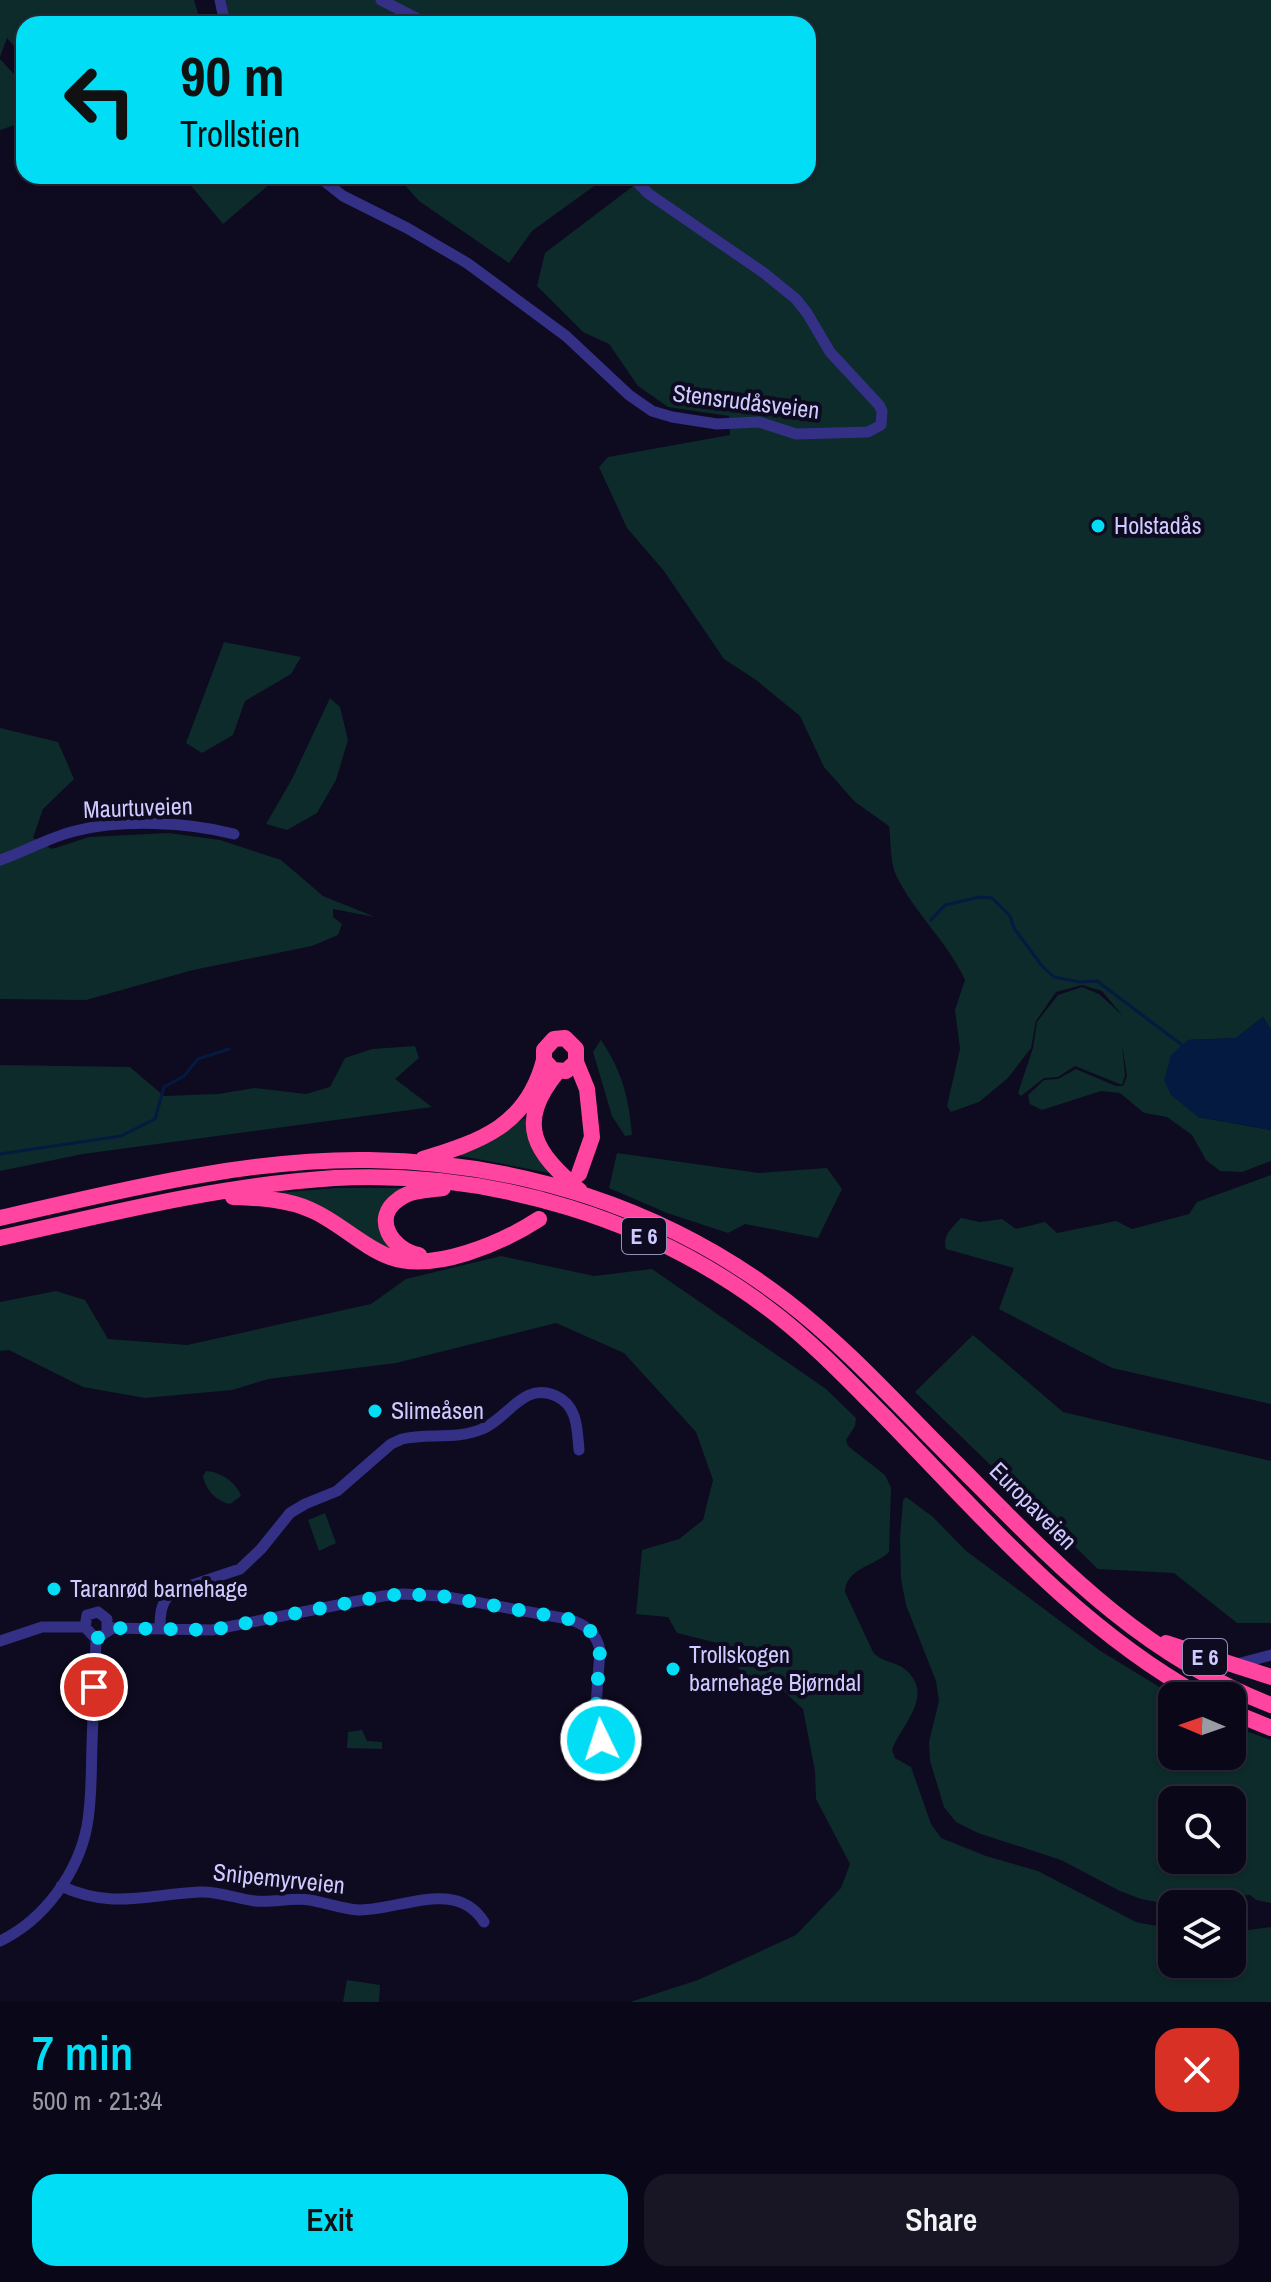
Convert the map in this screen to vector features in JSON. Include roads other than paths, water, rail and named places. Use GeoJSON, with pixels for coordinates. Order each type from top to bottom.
{"type":"FeatureCollection","features":[{"type":"Feature","properties":{"kind":"highway"},"geometry":{"type":"LineString","coordinates":[[566,1068],[577,1054],[574,1044],[560,1038],[546,1045],[544,1060],[549,1067],[566,1068],[587,1089],[592,1137],[579,1174]]}},
{"type":"Feature","properties":{"kind":"highway","name":"E 6"},"geometry":{"type":"LineString","coordinates":[[414,1162],[473,1143],[516,1115],[530,1096],[544,1060]]}},
{"type":"Feature","properties":{"kind":"highway","name":"E 6"},"geometry":{"type":"LineString","coordinates":[[566,1068],[539,1101],[534,1134],[541,1153],[550,1164],[584,1194]]}},
{"type":"Feature","properties":{"kind":"highway","name":"E 6"},"geometry":{"type":"LineString","coordinates":[[0,1218],[130,1189],[254,1169],[367,1160],[493,1171],[584,1194]]}},
{"type":"Feature","properties":{"kind":"highway","name":"E 6"},"geometry":{"type":"LineString","coordinates":[[0,1238],[191,1196],[281,1183],[339,1178],[412,1179],[465,1184]]}},
{"type":"Feature","properties":{"kind":"highway","name":"E 6"},"geometry":{"type":"LineString","coordinates":[[436,1260],[412,1254],[396,1245],[387,1231],[389,1211],[396,1201],[407,1195],[465,1184]]}},
{"type":"Feature","properties":{"kind":"highway","name":"Europaveien"},"geometry":{"type":"LineString","coordinates":[[465,1184],[538,1199],[589,1214],[651,1239],[749,1295],[802,1336],[849,1380],[1053,1588],[1129,1651],[1179,1682]]}},
{"type":"Feature","properties":{"kind":"highway","name":"Europaveien"},"geometry":{"type":"LineString","coordinates":[[584,1194],[681,1234],[756,1279],[790,1304],[861,1366],[1065,1572],[1112,1613],[1208,1676],[1271,1705]]}},
{"type":"Feature","properties":{"kind":"highway","name":"E 6"},"geometry":{"type":"LineString","coordinates":[[191,1196],[289,1202],[320,1214],[392,1258],[417,1263],[456,1256],[496,1241],[539,1219]]}},
{"type":"Feature","properties":{"kind":"highway","name":"E 6"},"geometry":{"type":"LineString","coordinates":[[1140,1633],[1271,1677]]}},
{"type":"Feature","properties":{"kind":"highway"},"geometry":{"type":"LineString","coordinates":[[1246,1718],[1271,1728]]}},
{"type":"Feature","properties":{"kind":"street"},"geometry":{"type":"LineString","coordinates":[[381,0],[412,16]]}},
{"type":"Feature","properties":{"kind":"street","name":"Stensrudåsveien"},"geometry":{"type":"LineString","coordinates":[[329,184],[351,201],[407,228],[467,263],[566,336],[629,395],[652,411],[717,424],[759,422],[796,434],[868,432],[881,425],[879,405],[830,352],[796,299],[764,273],[656,199],[640,184]]}},
{"type":"Feature","properties":{"kind":"street","name":"Maurtuveien"},"geometry":{"type":"LineString","coordinates":[[0,860],[63,834],[95,828],[187,825],[234,834]]}},
{"type":"Feature","properties":{"kind":"street"},"geometry":{"type":"LineString","coordinates":[[160,1628],[162,1606],[174,1591],[240,1569],[290,1513],[337,1491],[382,1451],[402,1439],[479,1431],[524,1397],[540,1392],[551,1394],[570,1406],[575,1416],[579,1450]]}},
{"type":"Feature","properties":{"kind":"street"},"geometry":{"type":"LineString","coordinates":[[96,1639],[107,1630],[212,1630],[383,1596],[417,1594],[456,1599],[568,1619],[588,1628],[597,1639],[600,1650],[598,1704]]}},
{"type":"Feature","properties":{"kind":"street"},"geometry":{"type":"LineString","coordinates":[[85,1627],[87,1615],[98,1612],[107,1619],[107,1630]]}},
{"type":"Feature","properties":{"kind":"street"},"geometry":{"type":"LineString","coordinates":[[0,1641],[42,1627],[85,1627],[96,1639],[89,1814],[80,1850],[61,1886],[31,1921],[0,1941]]}},
{"type":"Feature","properties":{"kind":"street"},"geometry":{"type":"LineString","coordinates":[[1231,1666],[1271,1655]]}},
{"type":"Feature","properties":{"kind":"street","name":"Snipemyrveien"},"geometry":{"type":"LineString","coordinates":[[61,1886],[84,1895],[125,1901],[201,1892],[264,1901],[308,1899],[356,1910],[429,1899],[467,1904],[477,1910],[484,1922]]}},
{"type":"Feature","properties":{"kind":"water"},"geometry":{"type":"Polygon","coordinates":[[[1263,1017],[1271,1030],[1271,1130],[1198,1117],[1171,1095],[1164,1080],[1171,1055],[1188,1040],[1236,1038],[1263,1017]]]}},
{"type":"Feature","properties":{"kind":"waterway"},"geometry":{"type":"LineString","coordinates":[[931,920],[945,905],[980,897],[992,898],[1010,916],[1014,928],[1054,977],[1080,982],[1097,981],[1182,1045]]}},
{"type":"Feature","properties":{"kind":"waterway"},"geometry":{"type":"LineString","coordinates":[[0,1154],[121,1136],[155,1119],[164,1087],[184,1076],[198,1059],[229,1049]]}},
{"type":"Feature","properties":{"kind":"place","name":"Holstadås"},"geometry":{"type":"Point","coordinates":[1098,526]}},
{"type":"Feature","properties":{"kind":"place","name":"Slimeåsen"},"geometry":{"type":"Point","coordinates":[375,1411]}},
{"type":"Feature","properties":{"kind":"place","name":"Taranrød barnehage"},"geometry":{"type":"Point","coordinates":[54,1589]}},
{"type":"Feature","properties":{"kind":"place","name":"Trollskogen barnehage Bjørndal"},"geometry":{"type":"Point","coordinates":[673,1669]}}]}
